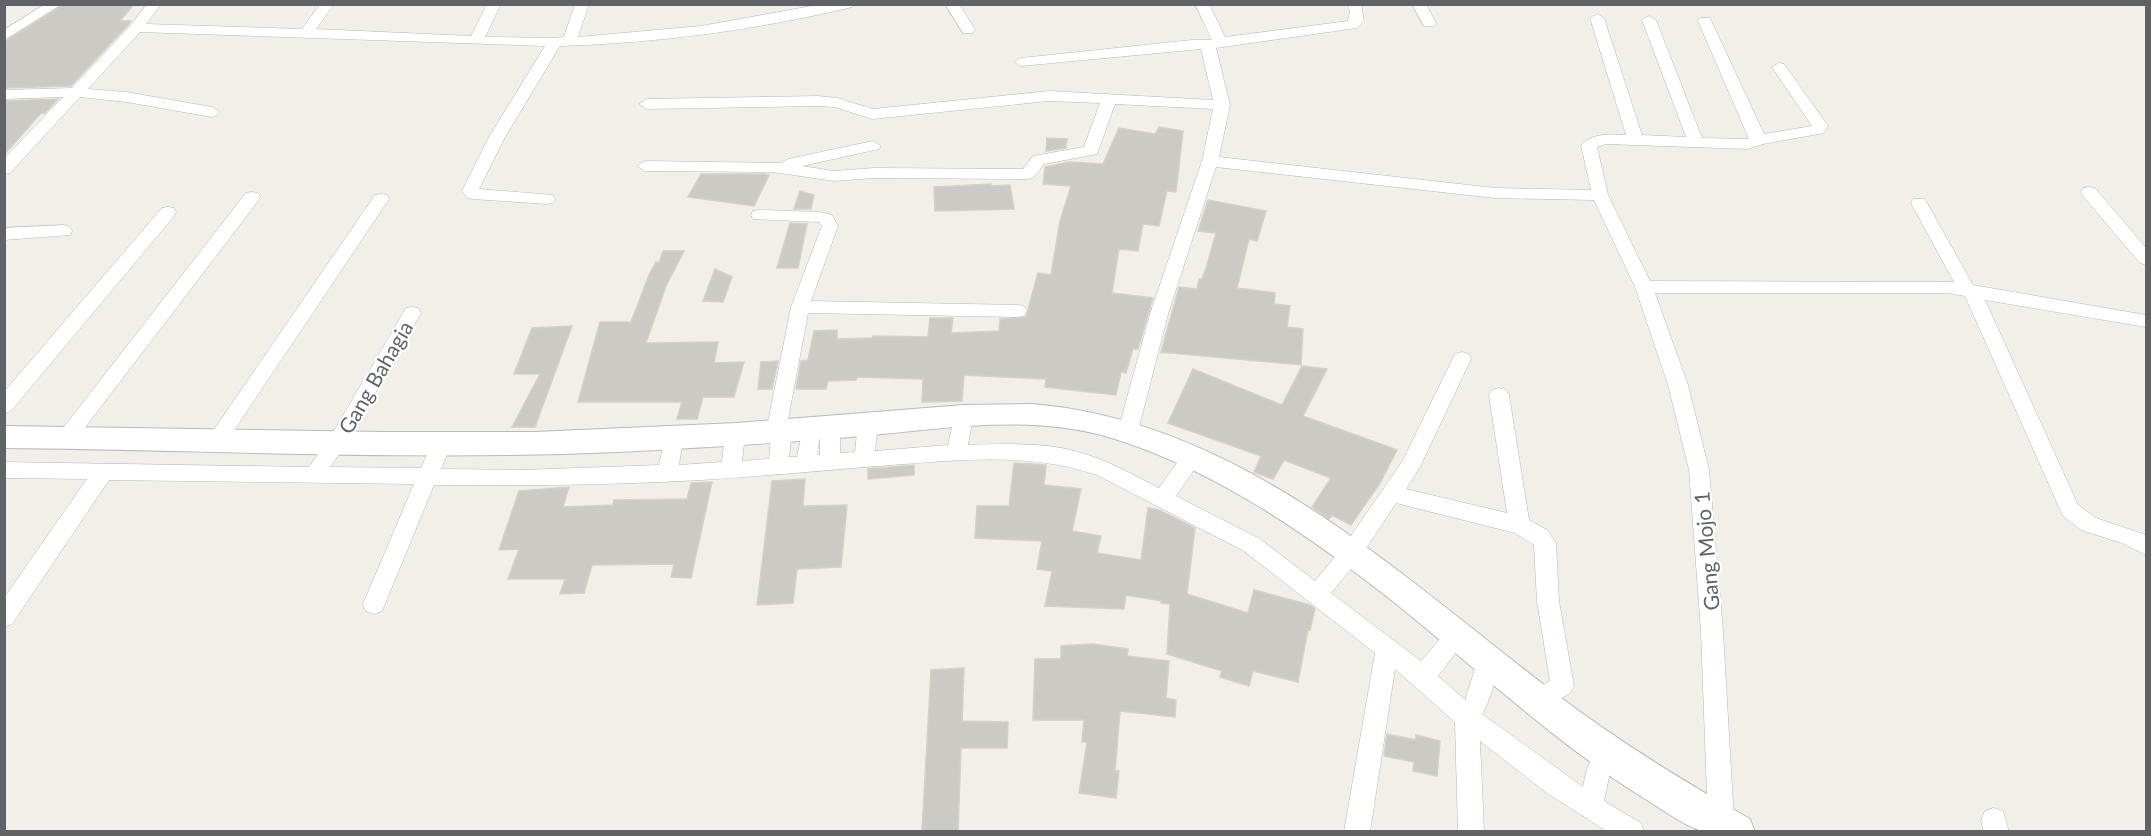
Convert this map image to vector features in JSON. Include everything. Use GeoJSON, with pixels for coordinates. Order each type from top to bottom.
{"type":"FeatureCollection","features":[{"type":"Feature","properties":{"kind":"street"},"geometry":{"type":"LineString","coordinates":[[4,36],[55,4]]}},
{"type":"Feature","properties":{"kind":"street"},"geometry":{"type":"LineString","coordinates":[[4,169],[78,92],[154,4]]}},
{"type":"Feature","properties":{"kind":"street"},"geometry":{"type":"LineString","coordinates":[[306,32],[327,4]]}},
{"type":"Feature","properties":{"kind":"street"},"geometry":{"type":"LineString","coordinates":[[476,40],[494,4]]}},
{"type":"Feature","properties":{"kind":"street"},"geometry":{"type":"LineString","coordinates":[[547,199],[473,194],[470,191],[497,138],[562,41],[582,4]]}},
{"type":"Feature","properties":{"kind":"street"},"geometry":{"type":"LineString","coordinates":[[135,28],[562,41],[649,35],[803,13],[847,4]]}},
{"type":"Feature","properties":{"kind":"street"},"geometry":{"type":"LineString","coordinates":[[952,4],[968,30]]}},
{"type":"Feature","properties":{"kind":"street"},"geometry":{"type":"LineString","coordinates":[[1202,4],[1215,43]]}},
{"type":"Feature","properties":{"kind":"street"},"geometry":{"type":"LineString","coordinates":[[1021,62],[1215,43],[1352,25],[1357,21],[1354,4]]}},
{"type":"Feature","properties":{"kind":"street"},"geometry":{"type":"LineString","coordinates":[[1419,4],[1429,23]]}},
{"type":"Feature","properties":{"kind":"street"},"geometry":{"type":"LineString","coordinates":[[1598,18],[1635,139],[1749,144],[1757,140],[1819,130],[1821,126],[1779,67]]}},
{"type":"Feature","properties":{"kind":"street"},"geometry":{"type":"LineString","coordinates":[[1649,20],[1696,143]]}},
{"type":"Feature","properties":{"kind":"street"},"geometry":{"type":"LineString","coordinates":[[1706,21],[1758,137],[1757,140]]}},
{"type":"Feature","properties":{"kind":"street"},"geometry":{"type":"LineString","coordinates":[[1128,431],[1159,314],[1210,161],[1222,105],[1221,93],[1208,49],[1215,43]]}},
{"type":"Feature","properties":{"kind":"street"},"geometry":{"type":"LineString","coordinates":[[4,95],[78,92],[126,97],[212,112]]}},
{"type":"Feature","properties":{"kind":"street"},"geometry":{"type":"LineString","coordinates":[[647,105],[818,101],[837,103],[872,114],[1049,96],[1222,105]]}},
{"type":"Feature","properties":{"kind":"street"},"geometry":{"type":"LineString","coordinates":[[645,166],[773,167],[834,176],[1027,174],[1039,160],[1091,151],[1108,99]]}},
{"type":"Feature","properties":{"kind":"street"},"geometry":{"type":"LineString","coordinates":[[872,114],[874,174]]}},
{"type":"Feature","properties":{"kind":"street","name":"Gang Mojo 1"},"geometry":{"type":"LineString","coordinates":[[1635,139],[1599,139],[1589,145],[1600,195],[1644,287],[1678,385],[1699,470],[1731,829]]}},
{"type":"Feature","properties":{"kind":"street"},"geometry":{"type":"LineString","coordinates":[[773,167],[873,146]]}},
{"type":"Feature","properties":{"kind":"street"},"geometry":{"type":"LineString","coordinates":[[1210,161],[1495,193],[1600,195]]}},
{"type":"Feature","properties":{"kind":"street"},"geometry":{"type":"LineString","coordinates":[[2089,192],[2146,259]]}},
{"type":"Feature","properties":{"kind":"street"},"geometry":{"type":"LineString","coordinates":[[67,437],[252,197]]}},
{"type":"Feature","properties":{"kind":"street"},"geometry":{"type":"LineString","coordinates":[[218,439],[381,199]]}},
{"type":"Feature","properties":{"kind":"street"},"geometry":{"type":"LineString","coordinates":[[1919,203],[1969,290],[2070,510],[2089,526],[2137,538],[2146,546]]}},
{"type":"Feature","properties":{"kind":"street"},"geometry":{"type":"LineString","coordinates":[[4,406],[168,212]]}},
{"type":"Feature","properties":{"kind":"street"},"geometry":{"type":"LineString","coordinates":[[759,215],[820,217],[826,219],[830,226],[800,307],[779,446]]}},
{"type":"Feature","properties":{"kind":"street"},"geometry":{"type":"LineString","coordinates":[[4,234],[64,231]]}},
{"type":"Feature","properties":{"kind":"street"},"geometry":{"type":"LineString","coordinates":[[1644,287],[1947,287],[2146,321]]}},
{"type":"Feature","properties":{"kind":"street"},"geometry":{"type":"LineString","coordinates":[[800,307],[1018,311]]}},
{"type":"Feature","properties":{"kind":"street","name":"Gang Bahagia"},"geometry":{"type":"LineString","coordinates":[[316,472],[412,313]]}},
{"type":"Feature","properties":{"kind":"street"},"geometry":{"type":"LineString","coordinates":[[1322,591],[1410,467],[1462,360]]}},
{"type":"Feature","properties":{"kind":"street"},"geometry":{"type":"LineString","coordinates":[[1499,395],[1519,525]]}},
{"type":"Feature","properties":{"kind":"street"},"geometry":{"type":"LineString","coordinates":[[4,437],[218,439],[333,446],[434,460],[522,478],[669,456],[732,453],[779,446],[866,442],[962,421],[1027,414],[1064,417],[1128,431],[1189,463],[1262,495],[1347,558],[1486,669],[1539,701],[1602,761],[1646,778],[1731,829]]}},
{"type":"Feature","properties":{"kind":"street"},"geometry":{"type":"LineString","coordinates":[[957,451],[962,421]]}},
{"type":"Feature","properties":{"kind":"street"},"geometry":{"type":"LineString","coordinates":[[4,470],[316,472],[434,460],[546,442],[669,456],[732,453]]}},
{"type":"Feature","properties":{"kind":"street"},"geometry":{"type":"LineString","coordinates":[[866,442],[957,451],[1020,452],[1072,458],[1167,494],[1252,545],[1322,591],[1387,649],[1427,671],[1556,785],[1591,801],[1632,831]]}},
{"type":"Feature","properties":{"kind":"street"},"geometry":{"type":"LineString","coordinates":[[374,604],[434,460]]}},
{"type":"Feature","properties":{"kind":"street"},"geometry":{"type":"LineString","coordinates":[[1167,494],[1189,463]]}},
{"type":"Feature","properties":{"kind":"street"},"geometry":{"type":"LineString","coordinates":[[4,617],[104,471]]}},
{"type":"Feature","properties":{"kind":"street"},"geometry":{"type":"LineString","coordinates":[[1392,494],[1519,525],[1537,532],[1545,543],[1548,601],[1562,686],[1539,701]]}},
{"type":"Feature","properties":{"kind":"street"},"geometry":{"type":"LineString","coordinates":[[1427,671],[1453,642]]}},
{"type":"Feature","properties":{"kind":"street"},"geometry":{"type":"LineString","coordinates":[[1357,831],[1387,649]]}},
{"type":"Feature","properties":{"kind":"street"},"geometry":{"type":"LineString","coordinates":[[1471,831],[1472,710],[1486,669]]}},
{"type":"Feature","properties":{"kind":"street"},"geometry":{"type":"LineString","coordinates":[[1591,801],[1602,761]]}},
{"type":"Feature","properties":{"kind":"building"},"geometry":{"type":"Polygon","coordinates":[[[64,4],[134,4],[120,21],[131,21],[129,24],[71,86],[4,88],[4,42],[64,4]]]}},
{"type":"Feature","properties":{"kind":"building"},"geometry":{"type":"Polygon","coordinates":[[[58,99],[45,113],[41,113],[4,155],[4,101],[58,99]]]}},
{"type":"Feature","properties":{"kind":"building"},"geometry":{"type":"Polygon","coordinates":[[[1159,127],[1183,131],[1176,192],[1167,191],[1159,226],[1143,224],[1138,251],[1119,249],[1112,293],[1153,298],[1138,349],[1133,349],[1126,373],[1121,372],[1116,395],[1045,387],[1046,379],[964,375],[962,401],[922,402],[923,379],[857,377],[856,380],[828,381],[826,389],[796,389],[801,361],[808,360],[814,331],[837,330],[837,339],[872,338],[873,336],[928,337],[930,318],[953,318],[951,333],[999,331],[1000,319],[1026,317],[1038,273],[1051,275],[1060,221],[1071,186],[1043,184],[1045,167],[1069,162],[1103,164],[1119,128],[1155,134],[1159,127]]]}},
{"type":"Feature","properties":{"kind":"building"},"geometry":{"type":"Polygon","coordinates":[[[1047,138],[1067,139],[1066,148],[1046,151],[1047,138]]]}},
{"type":"Feature","properties":{"kind":"building"},"geometry":{"type":"Polygon","coordinates":[[[701,174],[769,175],[754,206],[688,197],[701,174]]]}},
{"type":"Feature","properties":{"kind":"building"},"geometry":{"type":"Polygon","coordinates":[[[991,184],[991,186],[1010,185],[1014,209],[935,211],[934,187],[991,184]]]}},
{"type":"Feature","properties":{"kind":"building"},"geometry":{"type":"Polygon","coordinates":[[[800,191],[814,195],[811,209],[794,209],[800,191]]]}},
{"type":"Feature","properties":{"kind":"building"},"geometry":{"type":"Polygon","coordinates":[[[1208,200],[1266,211],[1257,241],[1249,239],[1237,288],[1275,293],[1274,304],[1290,306],[1287,327],[1303,329],[1301,365],[1161,352],[1179,287],[1197,289],[1199,279],[1202,279],[1206,268],[1216,233],[1198,231],[1208,200]]]}},
{"type":"Feature","properties":{"kind":"building"},"geometry":{"type":"Polygon","coordinates":[[[790,223],[807,224],[798,268],[777,268],[790,223]]]}},
{"type":"Feature","properties":{"kind":"building"},"geometry":{"type":"Polygon","coordinates":[[[663,251],[684,251],[666,286],[646,343],[718,342],[714,363],[744,362],[734,397],[703,397],[697,419],[677,419],[682,402],[578,402],[600,322],[631,322],[649,275],[656,262],[659,263],[663,251]]]}},
{"type":"Feature","properties":{"kind":"building"},"geometry":{"type":"Polygon","coordinates":[[[715,269],[732,277],[723,302],[703,301],[715,269]]]}},
{"type":"Feature","properties":{"kind":"building"},"geometry":{"type":"Polygon","coordinates":[[[572,326],[535,427],[512,427],[540,374],[514,374],[532,328],[572,326]]]}},
{"type":"Feature","properties":{"kind":"building"},"geometry":{"type":"Polygon","coordinates":[[[778,361],[772,389],[758,389],[761,362],[778,361]]]}},
{"type":"Feature","properties":{"kind":"building"},"geometry":{"type":"Polygon","coordinates":[[[1302,366],[1327,369],[1303,416],[1397,450],[1380,483],[1351,525],[1332,515],[1329,519],[1312,507],[1331,478],[1284,460],[1273,479],[1254,472],[1261,456],[1168,423],[1193,369],[1282,405],[1302,366]]]}},
{"type":"Feature","properties":{"kind":"building"},"geometry":{"type":"Polygon","coordinates":[[[1014,463],[1046,465],[1044,485],[1081,489],[1072,531],[1101,536],[1097,553],[1141,560],[1148,508],[1159,510],[1195,528],[1187,594],[1248,613],[1254,590],[1310,605],[1315,609],[1310,630],[1308,629],[1298,682],[1253,671],[1249,686],[1220,677],[1222,671],[1167,654],[1170,604],[1161,603],[1162,601],[1126,595],[1124,609],[1045,606],[1052,571],[1037,569],[1042,541],[975,538],[977,506],[1009,506],[1014,463]]]}},
{"type":"Feature","properties":{"kind":"building"},"geometry":{"type":"Polygon","coordinates":[[[914,465],[914,475],[868,479],[868,469],[914,465]]]}},
{"type":"Feature","properties":{"kind":"building"},"geometry":{"type":"Polygon","coordinates":[[[805,479],[803,506],[847,505],[841,567],[797,569],[793,603],[757,605],[772,481],[805,479]]]}},
{"type":"Feature","properties":{"kind":"building"},"geometry":{"type":"Polygon","coordinates":[[[712,482],[691,578],[671,577],[674,564],[592,565],[584,593],[560,594],[565,579],[508,579],[519,549],[499,550],[519,491],[569,487],[563,507],[613,505],[614,500],[687,499],[691,483],[712,482]]]}},
{"type":"Feature","properties":{"kind":"building"},"geometry":{"type":"Polygon","coordinates":[[[1092,644],[1128,649],[1127,656],[1169,661],[1166,698],[1176,700],[1175,717],[1120,711],[1115,771],[1119,771],[1116,798],[1079,793],[1087,742],[1082,742],[1084,720],[1033,720],[1035,659],[1061,659],[1061,646],[1092,644]]]}},
{"type":"Feature","properties":{"kind":"building"},"geometry":{"type":"Polygon","coordinates":[[[964,668],[962,721],[1008,722],[1007,748],[961,748],[958,831],[922,831],[931,670],[964,668]]]}},
{"type":"Feature","properties":{"kind":"building"},"geometry":{"type":"Polygon","coordinates":[[[1387,734],[1416,740],[1416,735],[1440,741],[1437,776],[1413,771],[1414,762],[1384,756],[1387,734]]]}}]}
